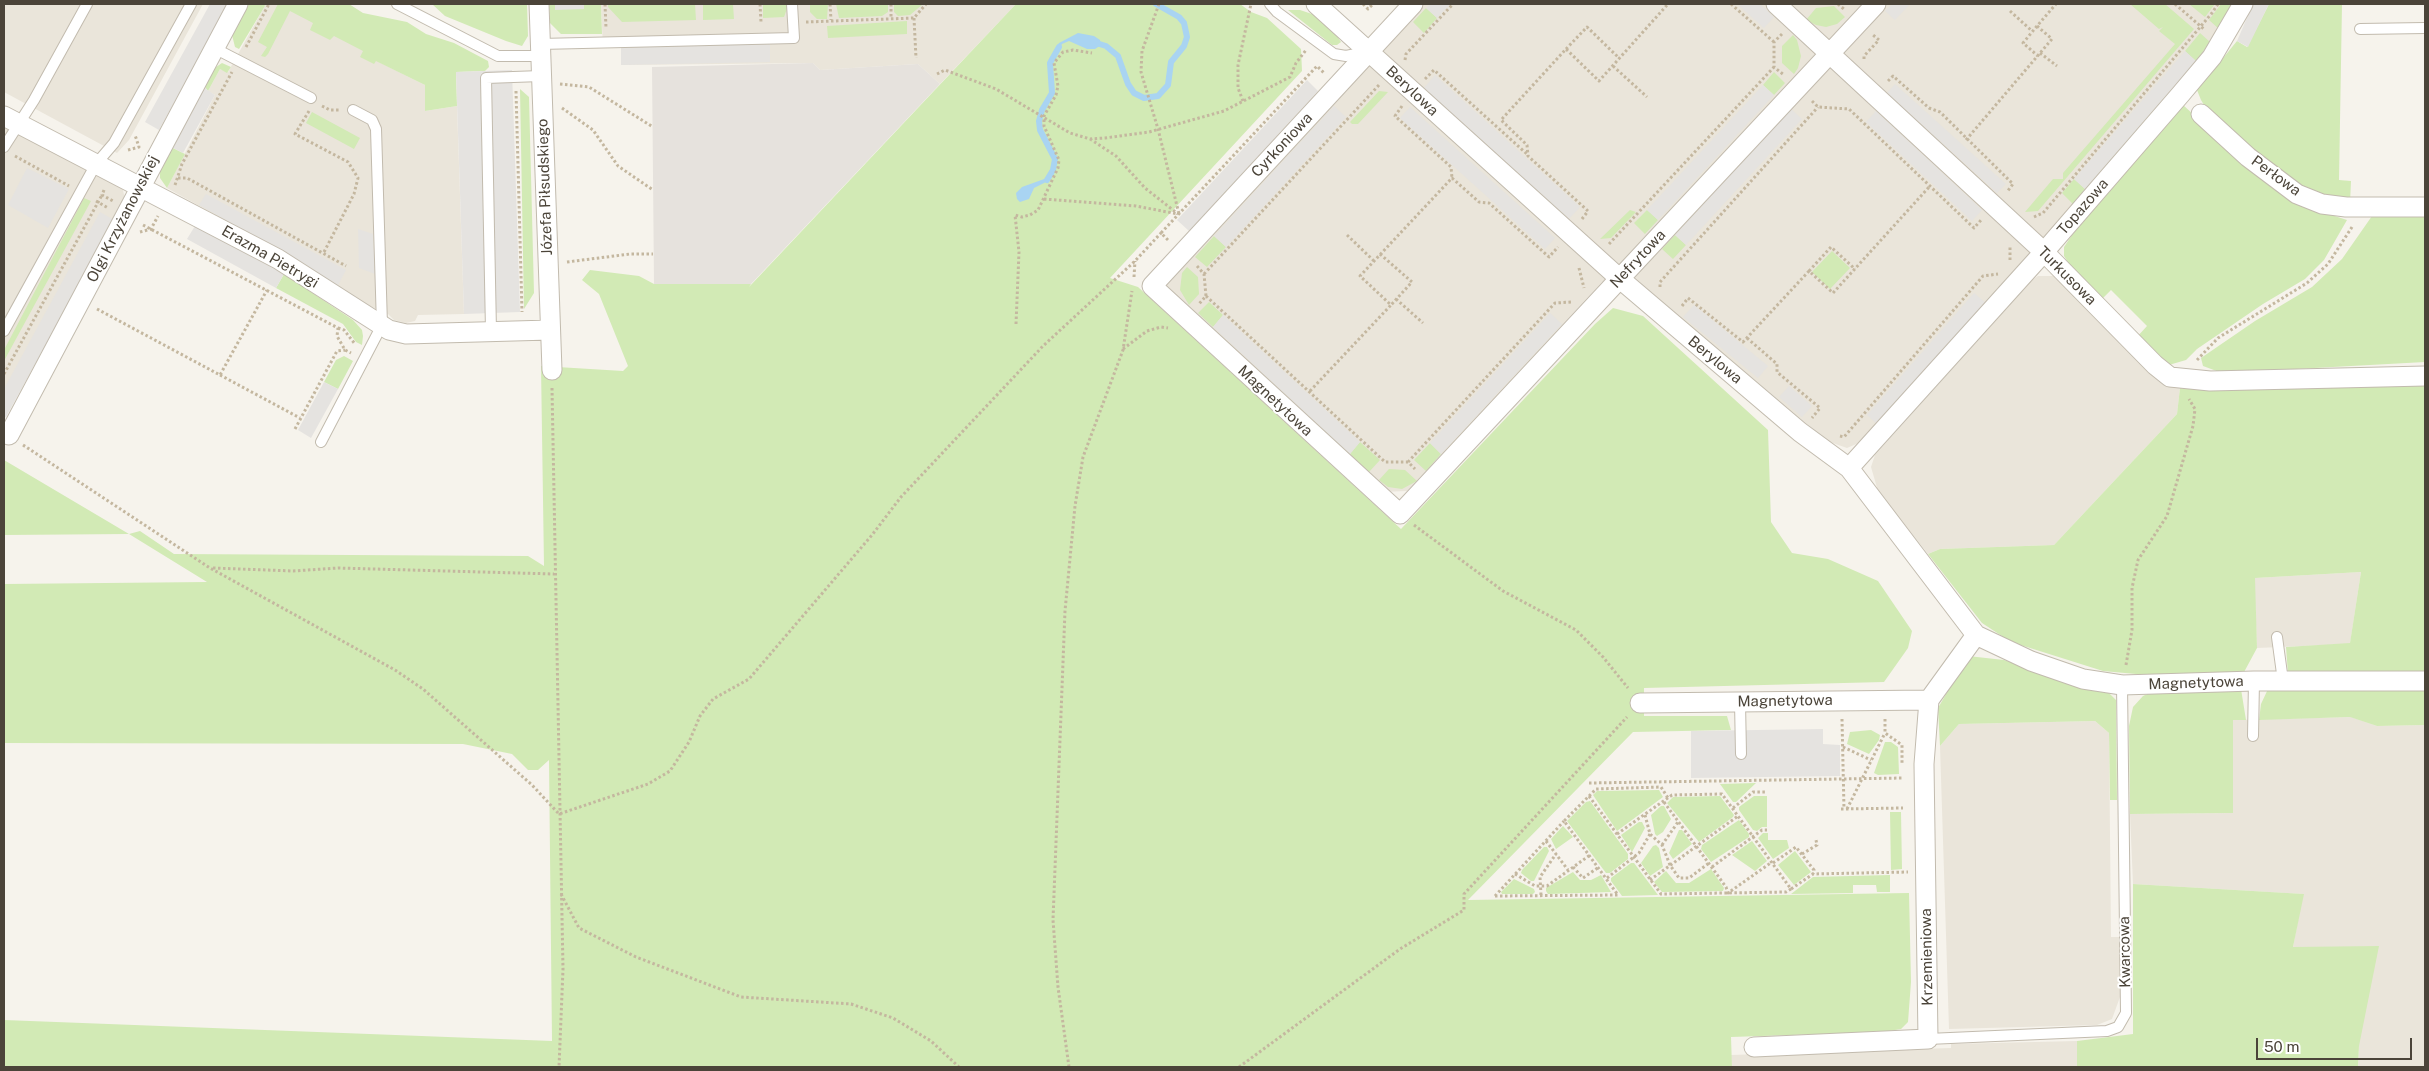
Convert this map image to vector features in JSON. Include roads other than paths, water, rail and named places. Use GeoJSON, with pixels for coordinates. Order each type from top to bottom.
{"type":"FeatureCollection","features":[{"type":"Feature","properties":{"kind":"street","name":"Olgi Krzyżanowskiej"},"geometry":{"type":"LineString","coordinates":[[6,434],[126,218],[140,186],[238,4]]}},
{"type":"Feature","properties":{"kind":"street","name":"Józefa Piłsudskiego"},"geometry":{"type":"LineString","coordinates":[[539,4],[552,370]]}},
{"type":"Feature","properties":{"kind":"street","name":"Berylowa"},"geometry":{"type":"LineString","coordinates":[[1316,4],[1619,278],[1800,432],[1849,468],[1976,634]]}},
{"type":"Feature","properties":{"kind":"street","name":"Cyrkoniowa"},"geometry":{"type":"LineString","coordinates":[[1152,286],[1413,4]]}},
{"type":"Feature","properties":{"kind":"street","name":"Turkusowa"},"geometry":{"type":"LineString","coordinates":[[1776,4],[2044,252],[2170,377],[2210,381],[2425,376]]}},
{"type":"Feature","properties":{"kind":"street","name":"Nefrytowa"},"geometry":{"type":"LineString","coordinates":[[1400,514],[1876,4]]}},
{"type":"Feature","properties":{"kind":"street","name":"Topazowa"},"geometry":{"type":"LineString","coordinates":[[1849,468],[2044,252],[2212,57],[2243,4]]}},
{"type":"Feature","properties":{"kind":"street","name":"Perłowa"},"geometry":{"type":"LineString","coordinates":[[2201,114],[2248,157],[2297,194],[2322,204],[2366,207],[2425,206]]}},
{"type":"Feature","properties":{"kind":"street","name":"Erazma Pietrygi"},"geometry":{"type":"LineString","coordinates":[[10,120],[278,259],[389,330],[406,334],[550,330]]}},
{"type":"Feature","properties":{"kind":"street","name":"Magnetytowa"},"geometry":{"type":"LineString","coordinates":[[1152,286],[1400,514]]}},
{"type":"Feature","properties":{"kind":"street","name":"Magnetytowa"},"geometry":{"type":"LineString","coordinates":[[1976,634],[2040,664],[2083,679],[2122,685],[2254,681],[2425,681]]}},
{"type":"Feature","properties":{"kind":"street"},"geometry":{"type":"LineString","coordinates":[[1929,700],[1976,634]]}},
{"type":"Feature","properties":{"kind":"street","name":"Magnetytowa"},"geometry":{"type":"LineString","coordinates":[[1640,703],[1929,700]]}},
{"type":"Feature","properties":{"kind":"street","name":"Krzemieniowa"},"geometry":{"type":"LineString","coordinates":[[1928,1040],[1924,764],[1929,700]]}},
{"type":"Feature","properties":{"kind":"street"},"geometry":{"type":"LineString","coordinates":[[1754,1047],[1928,1040]]}},
{"type":"Feature","properties":{"kind":"lane"},"geometry":{"type":"LineString","coordinates":[[8,150],[10,120],[34,100],[87,4]]}},
{"type":"Feature","properties":{"kind":"lane"},"geometry":{"type":"LineString","coordinates":[[4,330],[96,164],[114,143],[191,4]]}},
{"type":"Feature","properties":{"kind":"lane"},"geometry":{"type":"LineString","coordinates":[[397,4],[498,56],[604,42],[794,38],[792,4]]}},
{"type":"Feature","properties":{"kind":"lane"},"geometry":{"type":"LineString","coordinates":[[1270,4],[1334,54],[1346,56],[1369,51]]}},
{"type":"Feature","properties":{"kind":"lane"},"geometry":{"type":"LineString","coordinates":[[2360,30],[2425,28]]}},
{"type":"Feature","properties":{"kind":"lane"},"geometry":{"type":"LineString","coordinates":[[214,48],[315,102]]}},
{"type":"Feature","properties":{"kind":"lane"},"geometry":{"type":"LineString","coordinates":[[491,331],[486,78],[516,77],[541,79]]}},
{"type":"Feature","properties":{"kind":"lane"},"geometry":{"type":"LineString","coordinates":[[320,442],[382,325],[376,130],[372,120],[353,110]]}},
{"type":"Feature","properties":{"kind":"lane"},"geometry":{"type":"LineString","coordinates":[[2277,637],[2283,681]]}},
{"type":"Feature","properties":{"kind":"lane"},"geometry":{"type":"LineString","coordinates":[[2253,736],[2254,681]]}},
{"type":"Feature","properties":{"kind":"lane","name":"Kwarcowa"},"geometry":{"type":"LineString","coordinates":[[1928,1040],[2107,1031],[2118,1027],[2126,1013],[2122,685]]}},
{"type":"Feature","properties":{"kind":"lane"},"geometry":{"type":"LineString","coordinates":[[1740,702],[1741,754]]}},
{"type":"Feature","properties":{"kind":"water"},"geometry":{"type":"Polygon","coordinates":[[[1078,33],[1094,36],[1100,40],[1101,45],[1095,49],[1087,49],[1069,41],[1062,44],[1056,56],[1056,49],[1059,43],[1078,33]]]}},
{"type":"Feature","properties":{"kind":"water"},"geometry":{"type":"Polygon","coordinates":[[[1047,178],[1048,181],[1034,188],[1029,199],[1020,202],[1017,199],[1016,193],[1022,187],[1047,178]]]}},
{"type":"Feature","properties":{"kind":"waterway"},"geometry":{"type":"LineString","coordinates":[[1093,42],[1106,46],[1118,56],[1128,84],[1134,93],[1144,98],[1158,96],[1168,85],[1171,62],[1184,46],[1187,37],[1184,23],[1179,17],[1156,4]]}},
{"type":"Feature","properties":{"kind":"waterway"},"geometry":{"type":"LineString","coordinates":[[1047,180],[1053,170],[1055,159],[1040,130],[1039,121],[1042,110],[1052,93],[1050,63],[1059,47]]}}]}
